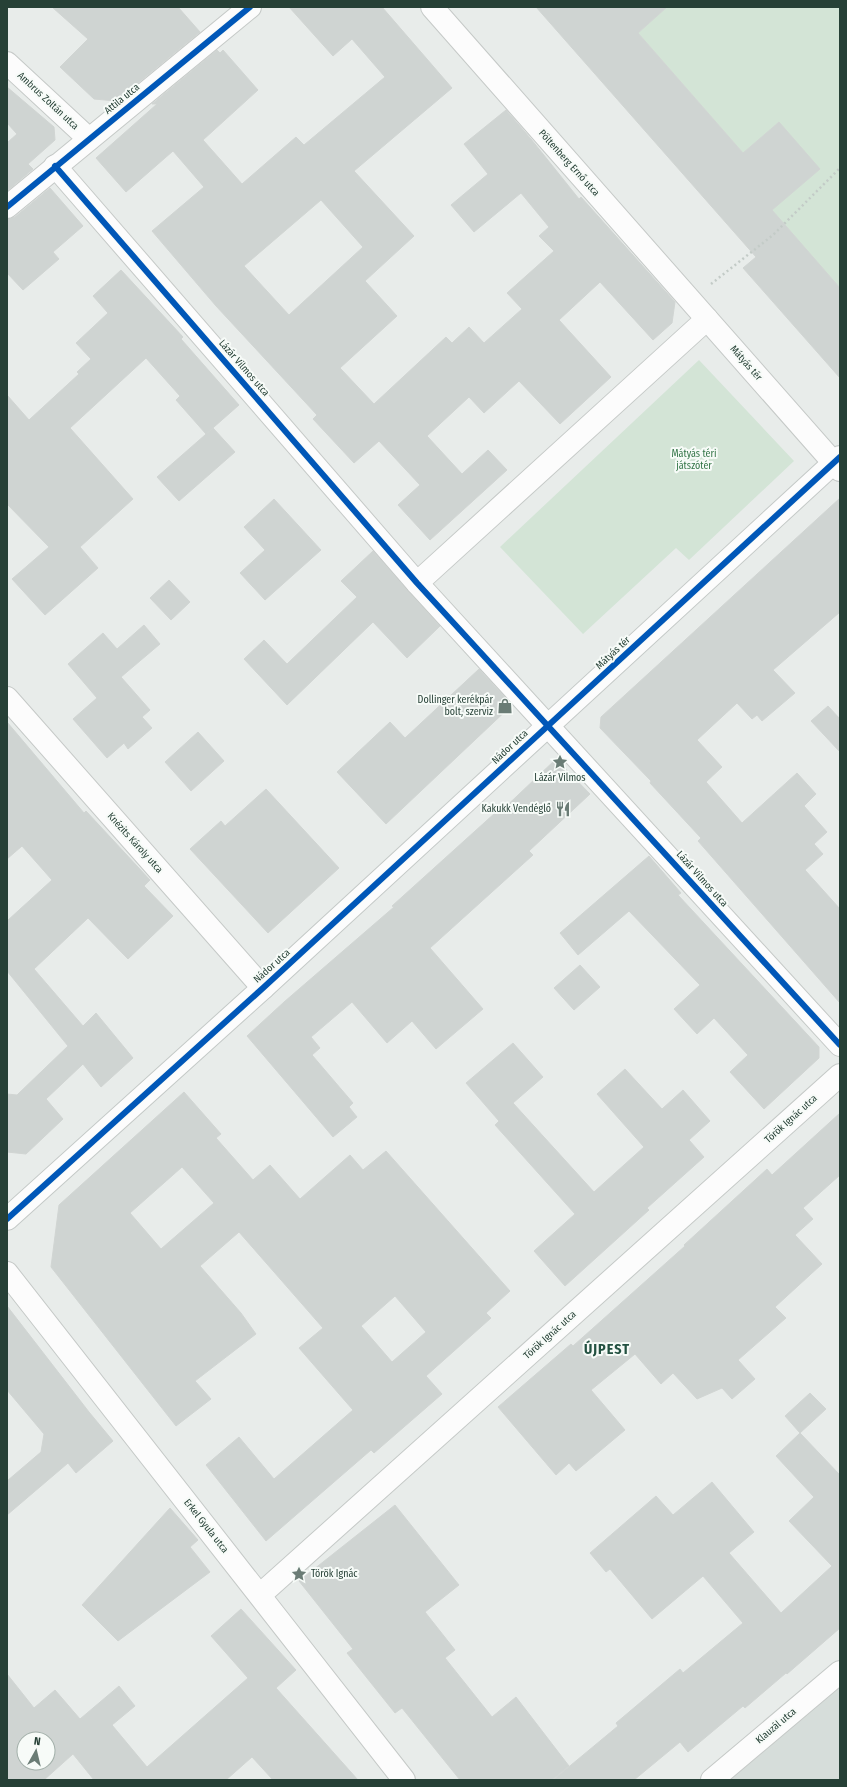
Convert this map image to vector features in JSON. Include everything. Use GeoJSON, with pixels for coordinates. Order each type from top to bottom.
{"type":"FeatureCollection","features":[{"type":"Feature","properties":{"kind":"street","name":"Attila utca"},"geometry":{"type":"LineString","coordinates":[[7,207],[250,7]]}},
{"type":"Feature","properties":{"kind":"street","name":"Pöltenberg Ernő utca"},"geometry":{"type":"LineString","coordinates":[[432,7],[707,319]]}},
{"type":"Feature","properties":{"kind":"street","name":"Ambrus Zoltán utca"},"geometry":{"type":"LineString","coordinates":[[7,62],[89,139]]}},
{"type":"Feature","properties":{"kind":"street","name":"Lázár Vilmos utca"},"geometry":{"type":"LineString","coordinates":[[55,166],[417,583]]}},
{"type":"Feature","properties":{"kind":"street"},"geometry":{"type":"LineString","coordinates":[[548,726],[417,583],[707,319]]}},
{"type":"Feature","properties":{"kind":"street","name":"Mátyás tér"},"geometry":{"type":"LineString","coordinates":[[548,726],[838,463],[707,319]]}},
{"type":"Feature","properties":{"kind":"street","name":"Knézits Károly utca"},"geometry":{"type":"LineString","coordinates":[[7,698],[263,988]]}},
{"type":"Feature","properties":{"kind":"street","name":"Lázár Vilmos utca"},"geometry":{"type":"LineString","coordinates":[[548,726],[840,1045]]}},
{"type":"Feature","properties":{"kind":"street","name":"Nádor utca"},"geometry":{"type":"LineString","coordinates":[[7,1219],[263,988],[548,726]]}},
{"type":"Feature","properties":{"kind":"street","name":"Török Ignác utca"},"geometry":{"type":"LineString","coordinates":[[260,1595],[840,1075]]}},
{"type":"Feature","properties":{"kind":"street","name":"Erkel Gyula utca"},"geometry":{"type":"LineString","coordinates":[[7,1273],[404,1780]]}},
{"type":"Feature","properties":{"kind":"street","name":"Klauzál utca"},"geometry":{"type":"LineString","coordinates":[[712,1780],[840,1672]]}},
{"type":"Feature","properties":{"kind":"path"},"geometry":{"type":"LineString","coordinates":[[691,301],[773,235],[840,168]]}},
{"type":"Feature","properties":{"kind":"shaded area"},"geometry":{"type":"Polygon","coordinates":[[[840,1686],[840,1780],[730,1780],[840,1686]]]}},
{"type":"Feature","properties":{"kind":"green space"},"geometry":{"type":"Polygon","coordinates":[[[667,7],[840,7],[840,288],[770,211],[819,169],[743,153],[638,33],[667,7]]]}},
{"type":"Feature","properties":{"kind":"green space","name":"Mátyás téri játszótér"},"geometry":{"type":"Polygon","coordinates":[[[699,360],[794,461],[689,560],[676,548],[583,634],[500,547],[699,360]]]}},
{"type":"Feature","properties":{"kind":"building"},"geometry":{"type":"Polygon","coordinates":[[[52,7],[178,7],[200,32],[116,101],[94,99],[60,67],[88,39],[52,7]]]}},
{"type":"Feature","properties":{"kind":"building"},"geometry":{"type":"Polygon","coordinates":[[[289,7],[382,7],[452,88],[354,171],[414,236],[365,281],[397,316],[340,368],[374,404],[446,337],[452,343],[469,327],[484,343],[522,309],[507,293],[554,251],[539,236],[549,227],[521,193],[474,232],[451,205],[488,174],[464,144],[506,110],[579,199],[581,197],[675,302],[672,323],[653,340],[600,282],[559,320],[611,377],[560,424],[519,381],[484,413],[469,397],[427,436],[462,474],[488,450],[507,470],[430,540],[398,505],[420,485],[379,441],[354,463],[313,419],[317,415],[216,306],[152,231],[204,187],[173,151],[126,192],[96,158],[157,104],[152,104],[217,50],[220,53],[223,50],[258,90],[203,140],[242,184],[296,137],[304,145],[385,77],[352,39],[333,56],[289,7]],[[321,200],[244,266],[289,315],[363,247],[321,200]]]}},
{"type":"Feature","properties":{"kind":"building"},"geometry":{"type":"Polygon","coordinates":[[[536,7],[667,7],[638,33],[743,153],[779,122],[820,169],[772,210],[840,288],[840,378],[743,268],[756,257],[536,7]]]}},
{"type":"Feature","properties":{"kind":"building"},"geometry":{"type":"Polygon","coordinates":[[[7,87],[54,127],[55,140],[28,164],[33,169],[7,191],[7,140],[8,142],[17,134],[7,123],[7,87]]]}},
{"type":"Feature","properties":{"kind":"building"},"geometry":{"type":"Polygon","coordinates":[[[50,188],[83,226],[53,252],[59,259],[23,290],[7,273],[7,219],[15,217],[50,188]]]}},
{"type":"Feature","properties":{"kind":"building"},"geometry":{"type":"Polygon","coordinates":[[[121,270],[183,337],[181,339],[239,405],[206,434],[176,400],[180,396],[146,358],[70,428],[133,499],[80,547],[98,568],[45,615],[12,579],[49,547],[7,504],[7,395],[29,420],[79,374],[77,372],[91,359],[76,343],[108,313],[93,296],[121,270]]]}},
{"type":"Feature","properties":{"kind":"building"},"geometry":{"type":"Polygon","coordinates":[[[213,428],[235,452],[179,501],[157,477],[213,428]]]}},
{"type":"Feature","properties":{"kind":"building"},"geometry":{"type":"Polygon","coordinates":[[[840,498],[840,612],[773,670],[795,693],[762,721],[757,715],[752,719],[737,703],[697,740],[722,767],[706,782],[742,823],[797,773],[816,794],[804,806],[827,832],[814,844],[823,854],[805,870],[840,909],[840,1003],[698,841],[701,838],[650,783],[651,781],[600,728],[601,717],[840,498]]]}},
{"type":"Feature","properties":{"kind":"building"},"geometry":{"type":"Polygon","coordinates":[[[274,499],[321,550],[265,600],[240,573],[265,550],[244,527],[274,499]]]}},
{"type":"Feature","properties":{"kind":"building"},"geometry":{"type":"Polygon","coordinates":[[[373,551],[440,626],[407,658],[373,622],[287,705],[244,659],[264,640],[287,664],[357,597],[341,581],[373,551]]]}},
{"type":"Feature","properties":{"kind":"building"},"geometry":{"type":"Polygon","coordinates":[[[169,580],[190,602],[171,620],[150,598],[169,580]]]}},
{"type":"Feature","properties":{"kind":"building"},"geometry":{"type":"Polygon","coordinates":[[[144,625],[160,644],[121,677],[150,710],[142,717],[152,728],[128,749],[124,743],[107,758],[73,719],[97,698],[68,664],[103,633],[117,649],[144,625]]]}},
{"type":"Feature","properties":{"kind":"building"},"geometry":{"type":"Polygon","coordinates":[[[479,669],[512,705],[386,824],[337,772],[390,722],[405,738],[479,669]]]}},
{"type":"Feature","properties":{"kind":"building"},"geometry":{"type":"Polygon","coordinates":[[[828,706],[840,719],[840,752],[811,721],[828,706]]]}},
{"type":"Feature","properties":{"kind":"building"},"geometry":{"type":"Polygon","coordinates":[[[7,722],[84,813],[86,811],[150,880],[144,886],[173,916],[128,959],[88,918],[34,969],[83,1026],[96,1013],[133,1058],[101,1087],[83,1064],[46,1099],[63,1119],[26,1154],[7,1152],[7,1094],[17,1095],[68,1046],[7,971],[7,921],[52,880],[22,846],[7,859],[7,722]]]}},
{"type":"Feature","properties":{"kind":"building"},"geometry":{"type":"Polygon","coordinates":[[[198,732],[224,761],[191,791],[165,762],[198,732]]]}},
{"type":"Feature","properties":{"kind":"building"},"geometry":{"type":"Polygon","coordinates":[[[556,759],[590,794],[529,851],[533,855],[430,948],[483,1009],[436,1049],[412,1021],[387,1043],[352,1002],[311,1037],[320,1048],[312,1055],[353,1103],[349,1107],[357,1117],[333,1137],[247,1036],[394,907],[392,906],[495,813],[497,815],[556,759]]]}},
{"type":"Feature","properties":{"kind":"building"},"geometry":{"type":"Polygon","coordinates":[[[266,789],[339,868],[268,933],[190,849],[221,821],[225,826],[266,789]]]}},
{"type":"Feature","properties":{"kind":"building"},"geometry":{"type":"Polygon","coordinates":[[[649,856],[681,893],[678,895],[819,1047],[819,1058],[764,1109],[730,1072],[748,1055],[714,1018],[697,1034],[674,1009],[700,985],[629,911],[578,955],[560,933],[649,856]]]}},
{"type":"Feature","properties":{"kind":"building"},"geometry":{"type":"Polygon","coordinates":[[[580,965],[600,987],[574,1010],[554,988],[580,965]]]}},
{"type":"Feature","properties":{"kind":"building"},"geometry":{"type":"Polygon","coordinates":[[[513,1043],[543,1077],[513,1103],[594,1192],[644,1147],[597,1094],[625,1069],[662,1109],[683,1090],[710,1121],[689,1140],[704,1157],[647,1208],[649,1210],[565,1286],[534,1251],[575,1214],[495,1125],[499,1121],[466,1083],[513,1043]]]}},
{"type":"Feature","properties":{"kind":"building"},"geometry":{"type":"Polygon","coordinates":[[[184,1092],[221,1134],[216,1138],[253,1180],[270,1165],[300,1199],[350,1155],[363,1170],[386,1151],[510,1291],[486,1313],[491,1318],[426,1376],[442,1394],[374,1453],[371,1450],[266,1541],[206,1465],[239,1437],[274,1479],[353,1410],[299,1348],[323,1328],[239,1232],[200,1266],[241,1313],[256,1334],[195,1381],[211,1399],[176,1426],[51,1267],[59,1205],[184,1092]],[[182,1167],[130,1213],[161,1249],[214,1203],[182,1167]],[[395,1296],[361,1326],[392,1362],[426,1332],[395,1296]]]}},
{"type":"Feature","properties":{"kind":"building"},"geometry":{"type":"Polygon","coordinates":[[[840,1113],[840,1175],[803,1208],[813,1219],[795,1235],[822,1264],[775,1307],[786,1318],[738,1360],[755,1379],[732,1399],[722,1388],[697,1399],[673,1373],[661,1384],[635,1354],[591,1390],[625,1430],[576,1471],[569,1463],[556,1475],[498,1407],[571,1344],[573,1346],[685,1246],[684,1245],[767,1169],[772,1175],[840,1113]]]}},
{"type":"Feature","properties":{"kind":"building"},"geometry":{"type":"Polygon","coordinates":[[[7,1306],[113,1441],[76,1473],[68,1463],[7,1515],[7,1481],[41,1452],[44,1434],[7,1390],[7,1306]]]}},
{"type":"Feature","properties":{"kind":"building"},"geometry":{"type":"Polygon","coordinates":[[[810,1393],[826,1409],[800,1433],[785,1416],[810,1393]]]}},
{"type":"Feature","properties":{"kind":"building"},"geometry":{"type":"Polygon","coordinates":[[[800,1433],[839,1474],[840,1473],[840,1628],[787,1674],[786,1673],[745,1708],[743,1706],[688,1752],[680,1742],[634,1780],[553,1780],[618,1726],[616,1723],[680,1669],[683,1673],[743,1623],[703,1576],[652,1619],[610,1569],[606,1572],[590,1553],[656,1496],[673,1515],[712,1482],[754,1532],[729,1553],[781,1613],[832,1566],[789,1521],[814,1497],[776,1456],[800,1433]]]}},
{"type":"Feature","properties":{"kind":"building"},"geometry":{"type":"Polygon","coordinates":[[[395,1505],[459,1585],[425,1612],[455,1650],[445,1658],[492,1717],[516,1697],[569,1766],[552,1780],[460,1780],[402,1708],[395,1713],[347,1653],[353,1649],[299,1581],[395,1505]]]}},
{"type":"Feature","properties":{"kind":"building"},"geometry":{"type":"Polygon","coordinates":[[[170,1508],[198,1540],[190,1547],[210,1572],[118,1641],[82,1605],[170,1508]]]}},
{"type":"Feature","properties":{"kind":"building"},"geometry":{"type":"Polygon","coordinates":[[[241,1609],[296,1670],[276,1688],[358,1780],[273,1780],[252,1757],[226,1780],[94,1780],[73,1754],[56,1769],[56,1731],[16,1731],[16,1771],[54,1771],[44,1780],[7,1780],[7,1674],[34,1708],[55,1690],[80,1719],[119,1686],[135,1706],[112,1725],[147,1767],[248,1678],[211,1636],[241,1609]]]}},
{"type":"Feature","properties":{"kind":"cycle path"},"geometry":{"type":"LineString","coordinates":[[7,207],[250,7]]}},
{"type":"Feature","properties":{"kind":"cycle path"},"geometry":{"type":"LineString","coordinates":[[55,166],[417,583],[840,1045]]}},
{"type":"Feature","properties":{"kind":"cycle path"},"geometry":{"type":"LineString","coordinates":[[7,1219],[263,988],[840,457]]}},
{"type":"Feature","properties":{"kind":"place","name":"Dollinger kerékpár bolt, szerviz"},"geometry":{"type":"Point","coordinates":[505,706]}},
{"type":"Feature","properties":{"kind":"place","name":"Lázár Vilmos"},"geometry":{"type":"Point","coordinates":[560,762]}},
{"type":"Feature","properties":{"kind":"place","name":"Kakukk Vendéglő"},"geometry":{"type":"Point","coordinates":[563,809]}},
{"type":"Feature","properties":{"kind":"place","name":"Török Ignác"},"geometry":{"type":"Point","coordinates":[299,1574]}},
{"type":"Feature","properties":{"kind":"district","name":"ÚJPEST"},"geometry":{"type":"Point","coordinates":[607,1349]}}]}
